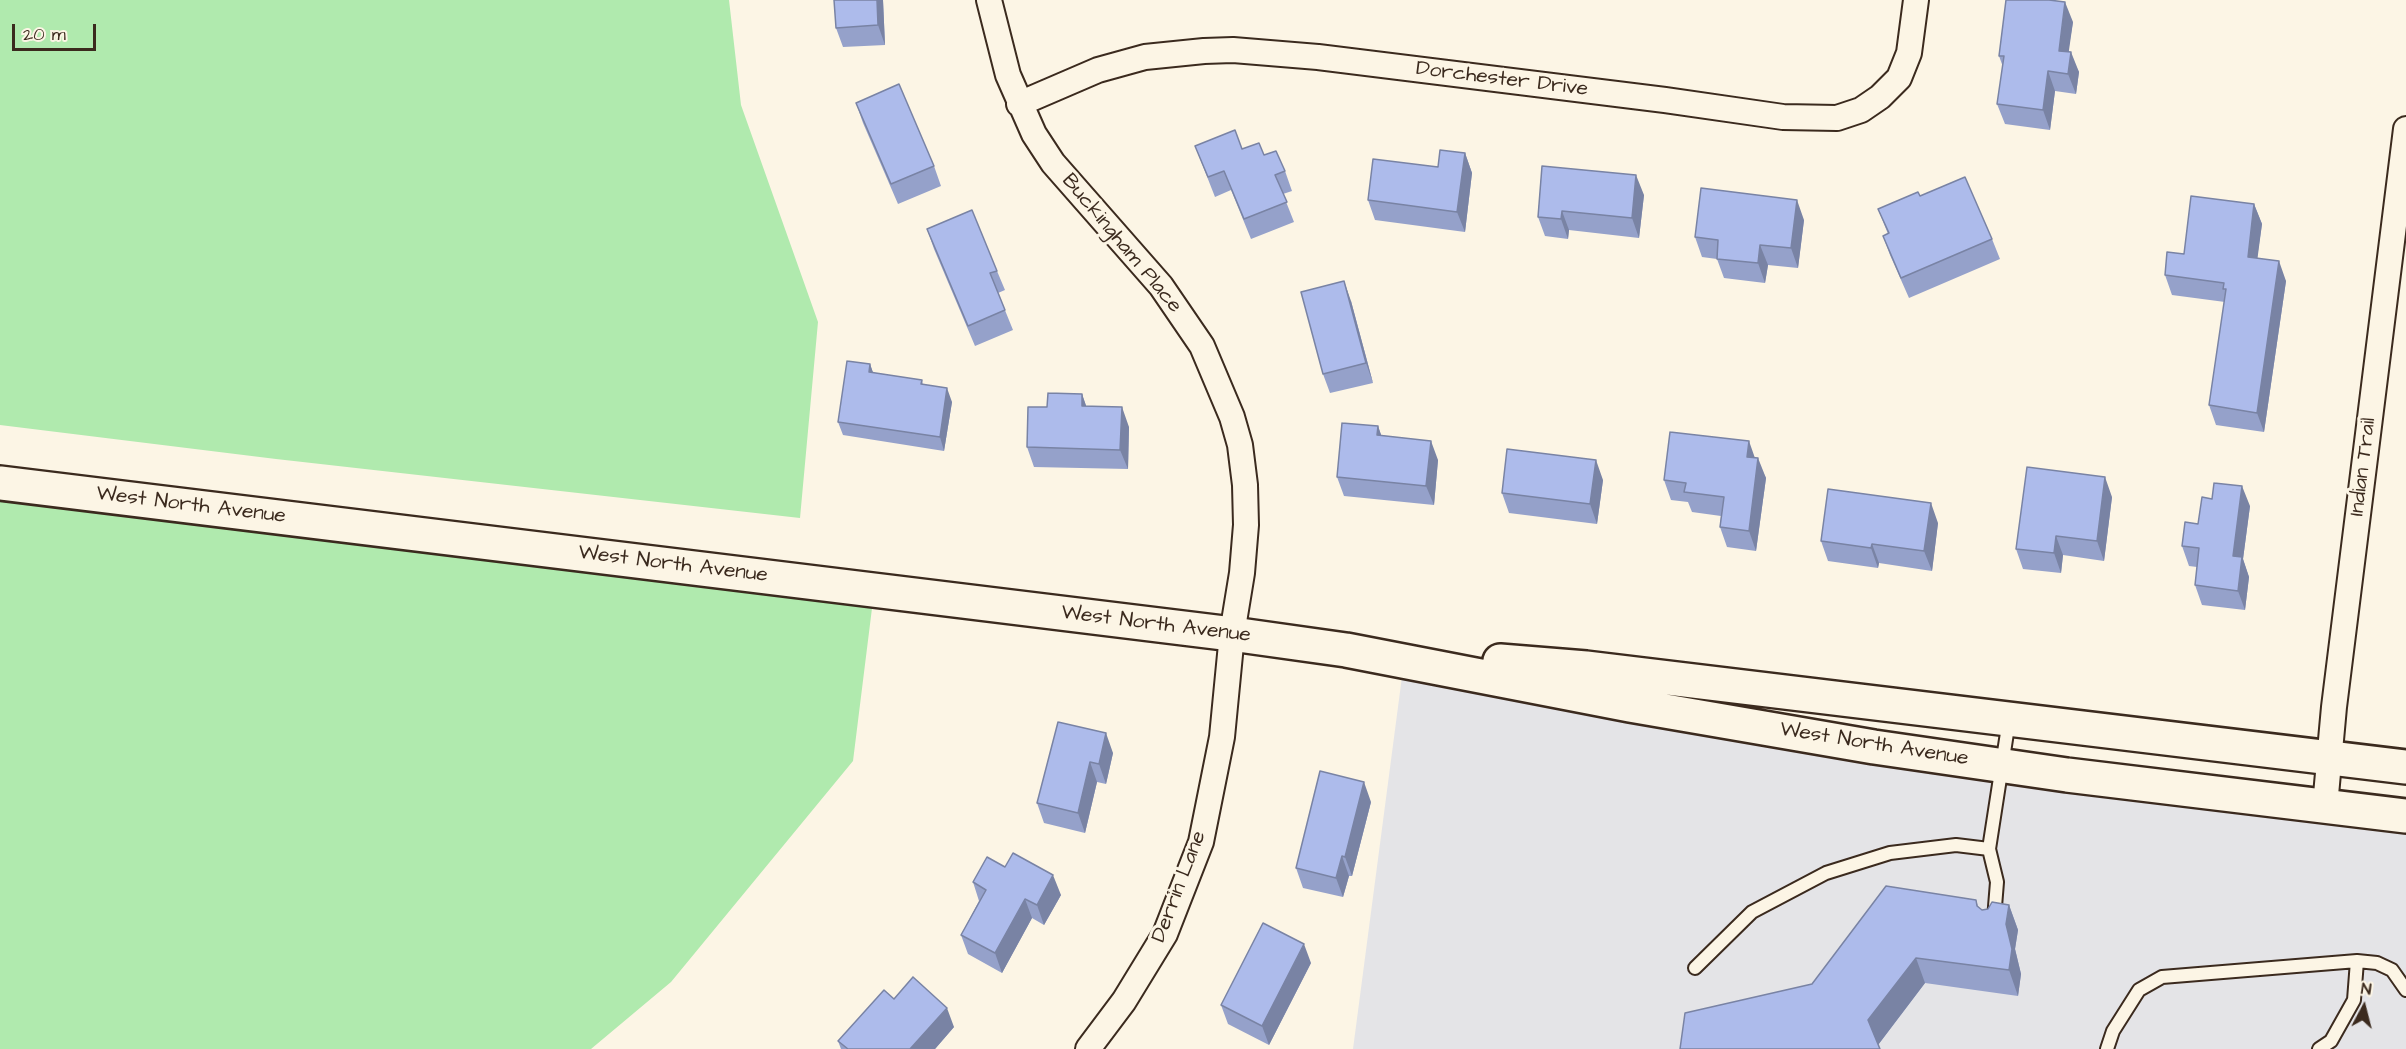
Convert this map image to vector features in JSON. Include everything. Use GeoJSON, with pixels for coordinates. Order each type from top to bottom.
{"type":"FeatureCollection","features":[{"type":"Feature","properties":{"kind":"main road","name":"West North Avenue"},"geometry":{"type":"LineString","coordinates":[[0,483],[1232,634],[1346,650],[1630,705],[1874,747],[2406,816]]}},
{"type":"Feature","properties":{"kind":"main road","name":"West North Avenue"},"geometry":{"type":"LineString","coordinates":[[1346,650],[1586,668],[2406,767]]}},
{"type":"Feature","properties":{"kind":"street","name":"Buckingham Place"},"geometry":{"type":"LineString","coordinates":[[989,0],[1008,75],[1034,134],[1053,163],[1161,286],[1202,346],[1232,417],[1240,445],[1245,485],[1246,525],[1242,573],[1232,634]]}},
{"type":"Feature","properties":{"kind":"street","name":"Dorchester Drive"},"geometry":{"type":"LineString","coordinates":[[1019,104],[1098,70],[1145,57],[1204,51],[1233,51],[1318,57],[1783,117],[1837,118],[1862,110],[1881,97],[1899,78],[1909,53],[1916,0]]}},
{"type":"Feature","properties":{"kind":"street","name":"Indian Trail"},"geometry":{"type":"LineString","coordinates":[[2340,808],[2330,758],[2334,707],[2406,129]]}},
{"type":"Feature","properties":{"kind":"street","name":"Derrin Lane"},"geometry":{"type":"LineString","coordinates":[[1088,1049],[1124,1000],[1166,934],[1201,842],[1222,737],[1232,634]]}},
{"type":"Feature","properties":{"kind":"lane"},"geometry":{"type":"LineString","coordinates":[[1993,927],[1997,882],[1989,849],[2009,719]]}},
{"type":"Feature","properties":{"kind":"lane"},"geometry":{"type":"LineString","coordinates":[[2340,808],[2406,823]]}},
{"type":"Feature","properties":{"kind":"lane"},"geometry":{"type":"LineString","coordinates":[[1695,968],[1752,912],[1826,873],[1890,853],[1956,844],[1989,849]]}},
{"type":"Feature","properties":{"kind":"lane"},"geometry":{"type":"LineString","coordinates":[[2319,1049],[2331,1041],[2354,1000],[2357,961]]}},
{"type":"Feature","properties":{"kind":"lane"},"geometry":{"type":"LineString","coordinates":[[2106,1049],[2113,1031],[2139,990],[2162,977],[2357,961],[2377,963],[2392,970],[2406,990]]}},
{"type":"Feature","properties":{"kind":"shaded area"},"geometry":{"type":"Polygon","coordinates":[[[1403,669],[2406,831],[2406,1049],[1353,1049],[1403,669]]]}},
{"type":"Feature","properties":{"kind":"green space"},"geometry":{"type":"Polygon","coordinates":[[[0,0],[729,0],[741,105],[818,322],[800,518],[276,459],[0,425],[0,0]]]}},
{"type":"Feature","properties":{"kind":"green space"},"geometry":{"type":"Polygon","coordinates":[[[0,481],[876,576],[853,761],[671,982],[591,1049],[0,1049],[0,481]]]}},
{"type":"Feature","properties":{"kind":"building"},"geometry":{"type":"Polygon","coordinates":[[[834,0],[877,0],[878,25],[836,28],[834,0]]]}},
{"type":"Feature","properties":{"kind":"building"},"geometry":{"type":"Polygon","coordinates":[[[2006,0],[2065,2],[2059,51],[2071,52],[2068,74],[2048,71],[2043,110],[1997,104],[2004,56],[1999,56],[2006,0]]]}},
{"type":"Feature","properties":{"kind":"building"},"geometry":{"type":"Polygon","coordinates":[[[899,84],[934,166],[891,184],[856,103],[899,84]]]}},
{"type":"Feature","properties":{"kind":"building"},"geometry":{"type":"Polygon","coordinates":[[[1235,130],[1242,149],[1259,143],[1264,155],[1276,151],[1285,171],[1275,175],[1287,202],[1244,219],[1224,171],[1208,177],[1195,146],[1235,130]]]}},
{"type":"Feature","properties":{"kind":"building"},"geometry":{"type":"Polygon","coordinates":[[[1440,150],[1465,153],[1457,212],[1368,200],[1373,159],[1438,167],[1440,150]]]}},
{"type":"Feature","properties":{"kind":"building"},"geometry":{"type":"Polygon","coordinates":[[[1542,166],[1636,175],[1632,218],[1562,211],[1561,219],[1538,217],[1542,166]]]}},
{"type":"Feature","properties":{"kind":"building"},"geometry":{"type":"Polygon","coordinates":[[[1965,177],[1992,239],[1901,278],[1883,236],[1889,233],[1878,209],[1918,192],[1920,196],[1965,177]]]}},
{"type":"Feature","properties":{"kind":"building"},"geometry":{"type":"Polygon","coordinates":[[[1701,188],[1797,200],[1791,248],[1760,245],[1758,263],[1717,259],[1718,240],[1695,237],[1701,188]]]}},
{"type":"Feature","properties":{"kind":"building"},"geometry":{"type":"Polygon","coordinates":[[[2191,196],[2254,204],[2248,257],[2279,261],[2257,413],[2209,405],[2226,289],[2223,289],[2224,283],[2165,275],[2167,252],[2184,254],[2191,196]]]}},
{"type":"Feature","properties":{"kind":"building"},"geometry":{"type":"Polygon","coordinates":[[[972,210],[997,271],[990,273],[1005,310],[968,326],[927,229],[972,210]]]}},
{"type":"Feature","properties":{"kind":"building"},"geometry":{"type":"Polygon","coordinates":[[[1344,281],[1366,363],[1323,374],[1301,292],[1344,281]]]}},
{"type":"Feature","properties":{"kind":"building"},"geometry":{"type":"Polygon","coordinates":[[[847,361],[870,364],[869,372],[922,380],[921,384],[947,388],[940,437],[838,422],[847,361]]]}},
{"type":"Feature","properties":{"kind":"building"},"geometry":{"type":"Polygon","coordinates":[[[1048,393],[1082,394],[1082,406],[1122,407],[1120,450],[1027,447],[1028,407],[1047,407],[1048,393]]]}},
{"type":"Feature","properties":{"kind":"building"},"geometry":{"type":"Polygon","coordinates":[[[1342,423],[1378,426],[1377,435],[1431,441],[1426,486],[1337,477],[1342,423]]]}},
{"type":"Feature","properties":{"kind":"building"},"geometry":{"type":"Polygon","coordinates":[[[1670,432],[1749,441],[1747,457],[1758,458],[1749,531],[1720,527],[1724,497],[1684,492],[1686,483],[1664,480],[1670,432]]]}},
{"type":"Feature","properties":{"kind":"building"},"geometry":{"type":"Polygon","coordinates":[[[1507,449],[1596,460],[1590,504],[1502,493],[1507,449]]]}},
{"type":"Feature","properties":{"kind":"building"},"geometry":{"type":"Polygon","coordinates":[[[2027,467],[2105,477],[2097,541],[2056,536],[2054,553],[2016,549],[2027,467]]]}},
{"type":"Feature","properties":{"kind":"building"},"geometry":{"type":"Polygon","coordinates":[[[2214,483],[2242,486],[2233,556],[2242,557],[2238,591],[2195,585],[2199,548],[2182,546],[2185,522],[2198,524],[2202,497],[2212,499],[2214,483]]]}},
{"type":"Feature","properties":{"kind":"building"},"geometry":{"type":"Polygon","coordinates":[[[1828,489],[1931,503],[1924,551],[1872,544],[1871,548],[1821,541],[1828,489]]]}},
{"type":"Feature","properties":{"kind":"building"},"geometry":{"type":"Polygon","coordinates":[[[1058,722],[1106,733],[1099,764],[1090,762],[1078,813],[1037,803],[1058,722]]]}},
{"type":"Feature","properties":{"kind":"building"},"geometry":{"type":"Polygon","coordinates":[[[1320,771],[1364,782],[1345,857],[1342,856],[1336,878],[1296,868],[1320,771]]]}},
{"type":"Feature","properties":{"kind":"building"},"geometry":{"type":"Polygon","coordinates":[[[1013,853],[1053,875],[1037,905],[1025,899],[995,953],[961,935],[986,890],[973,882],[987,857],[1005,867],[1013,853]]]}},
{"type":"Feature","properties":{"kind":"building"},"geometry":{"type":"Polygon","coordinates":[[[1886,886],[1976,900],[1977,906],[1982,910],[1988,909],[1992,902],[2009,905],[2006,924],[2012,949],[2009,970],[1916,958],[1868,1020],[1880,1049],[1680,1049],[1685,1013],[1812,984],[1886,886]]]}},
{"type":"Feature","properties":{"kind":"building"},"geometry":{"type":"Polygon","coordinates":[[[1263,923],[1304,944],[1262,1026],[1221,1005],[1263,923]]]}},
{"type":"Feature","properties":{"kind":"building"},"geometry":{"type":"Polygon","coordinates":[[[913,977],[947,1008],[910,1049],[848,1049],[838,1041],[884,990],[894,999],[913,977]]]}}]}
